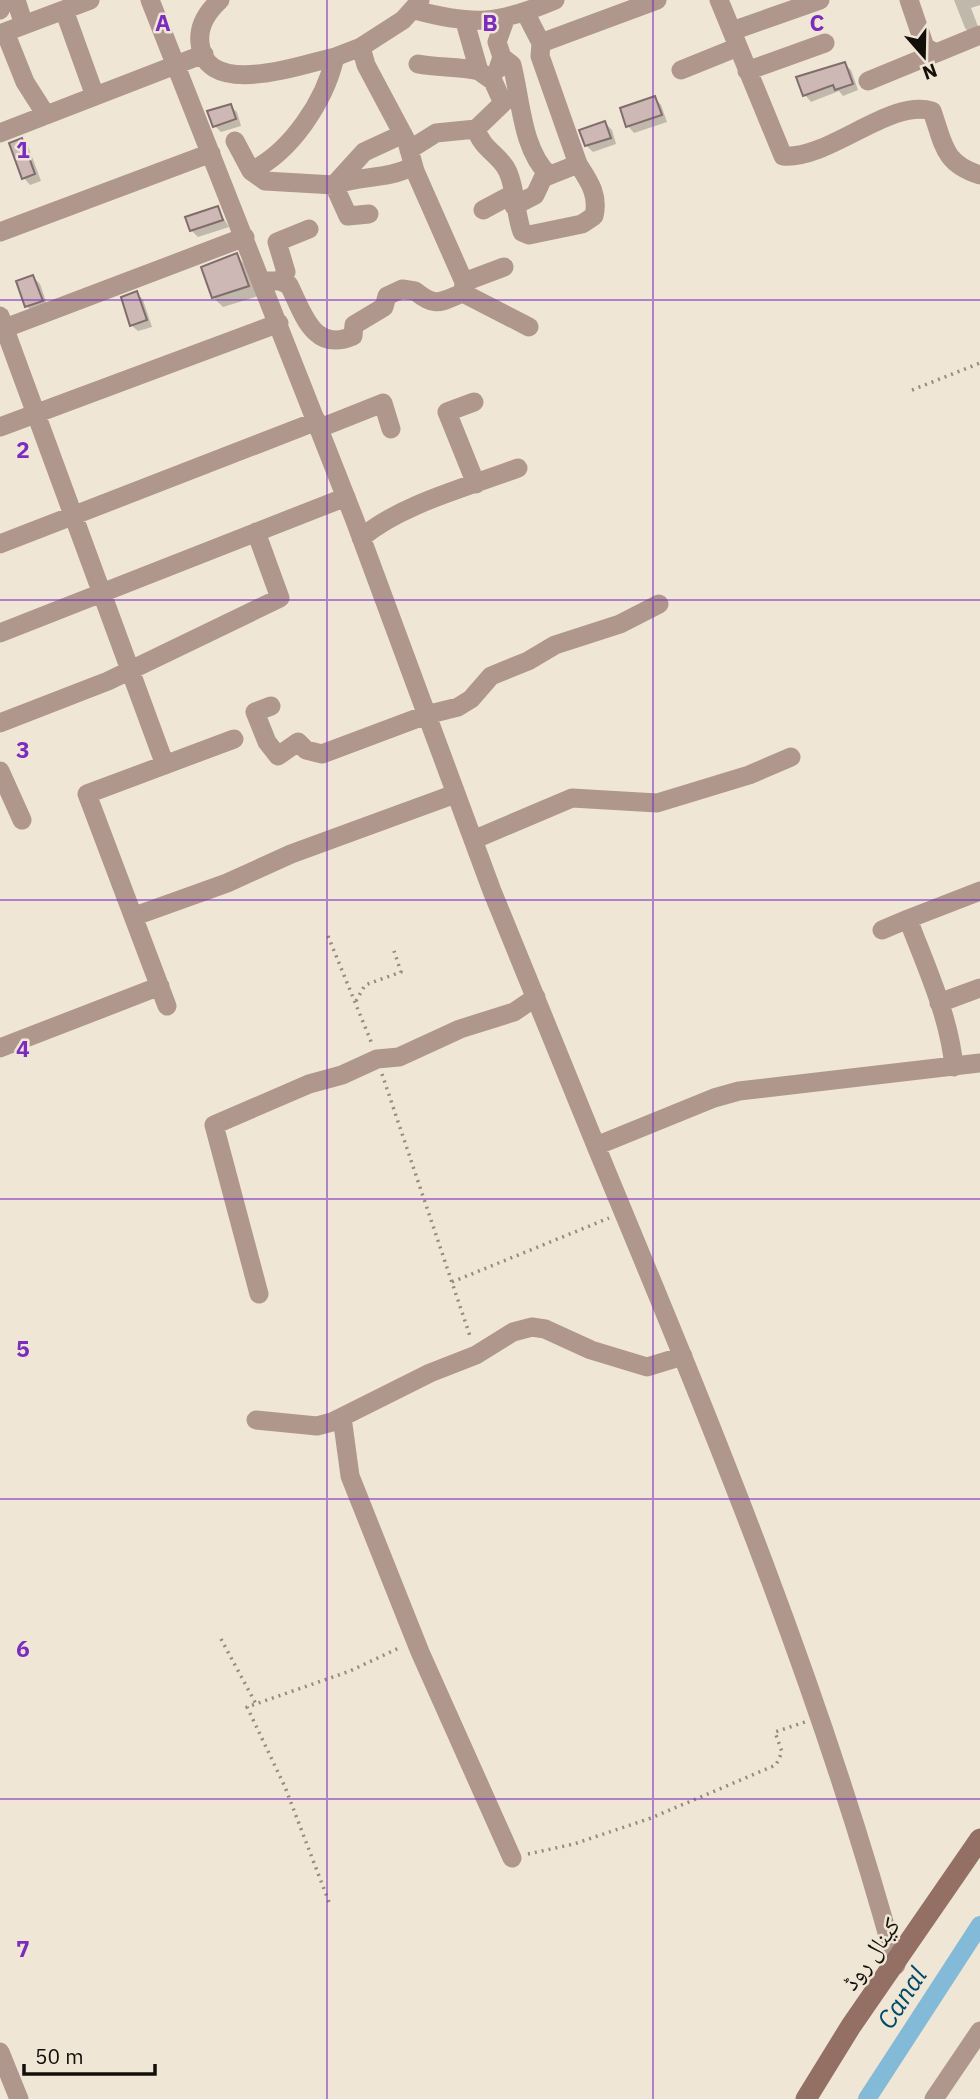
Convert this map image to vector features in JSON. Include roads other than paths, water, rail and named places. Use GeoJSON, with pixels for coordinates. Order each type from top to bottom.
{"type":"FeatureCollection","features":[{"type":"Feature","properties":{"kind":"street"},"geometry":{"type":"LineString","coordinates":[[0,10],[5,0]]}},
{"type":"Feature","properties":{"kind":"street"},"geometry":{"type":"LineString","coordinates":[[16,0],[10,30],[25,82],[46,115]]}},
{"type":"Feature","properties":{"kind":"street"},"geometry":{"type":"LineString","coordinates":[[10,30],[90,0]]}},
{"type":"Feature","properties":{"kind":"street"},"geometry":{"type":"LineString","coordinates":[[150,0],[245,237],[271,281],[279,323],[473,841],[683,1356],[820,1717],[872,1875],[896,1965]]}},
{"type":"Feature","properties":{"kind":"street"},"geometry":{"type":"LineString","coordinates":[[220,0],[203,22],[200,35],[204,54],[214,66],[242,76],[269,74],[335,57],[361,47],[418,5],[465,22],[491,21],[516,15],[555,0]]}},
{"type":"Feature","properties":{"kind":"street"},"geometry":{"type":"LineString","coordinates":[[541,43],[657,0]]}},
{"type":"Feature","properties":{"kind":"street"},"geometry":{"type":"LineString","coordinates":[[719,0],[783,156],[802,156],[885,119],[921,108],[932,111],[949,159],[962,169],[980,175]]}},
{"type":"Feature","properties":{"kind":"street"},"geometry":{"type":"LineString","coordinates":[[681,69],[735,39],[820,0]]}},
{"type":"Feature","properties":{"kind":"street"},"geometry":{"type":"LineString","coordinates":[[909,0],[925,47],[935,53]]}},
{"type":"Feature","properties":{"kind":"street"},"geometry":{"type":"LineString","coordinates":[[64,10],[96,96]]}},
{"type":"Feature","properties":{"kind":"street"},"geometry":{"type":"LineString","coordinates":[[476,129],[488,152],[503,162],[510,175],[522,232],[528,235],[582,224],[594,216],[596,205],[593,188],[578,164],[540,56],[541,43],[516,15]]}},
{"type":"Feature","properties":{"kind":"street"},"geometry":{"type":"LineString","coordinates":[[516,15],[496,42],[502,57],[512,65],[531,147],[540,166],[549,175]]}},
{"type":"Feature","properties":{"kind":"street"},"geometry":{"type":"LineString","coordinates":[[334,185],[363,152],[408,150],[436,133],[476,129],[503,103],[486,76],[465,22]]}},
{"type":"Feature","properties":{"kind":"street"},"geometry":{"type":"LineString","coordinates":[[868,82],[980,35]]}},
{"type":"Feature","properties":{"kind":"street"},"geometry":{"type":"LineString","coordinates":[[747,71],[825,43]]}},
{"type":"Feature","properties":{"kind":"street"},"geometry":{"type":"LineString","coordinates":[[361,47],[366,65],[408,150],[463,287],[529,327]]}},
{"type":"Feature","properties":{"kind":"street"},"geometry":{"type":"LineString","coordinates":[[0,134],[204,54]]}},
{"type":"Feature","properties":{"kind":"street"},"geometry":{"type":"LineString","coordinates":[[251,171],[267,163],[321,97],[335,57]]}},
{"type":"Feature","properties":{"kind":"street"},"geometry":{"type":"LineString","coordinates":[[486,76],[502,57]]}},
{"type":"Feature","properties":{"kind":"street"},"geometry":{"type":"LineString","coordinates":[[418,64],[436,67],[453,65],[486,76]]}},
{"type":"Feature","properties":{"kind":"street"},"geometry":{"type":"LineString","coordinates":[[235,141],[251,171],[265,181],[334,185],[352,179],[398,174],[408,150]]}},
{"type":"Feature","properties":{"kind":"street"},"geometry":{"type":"LineString","coordinates":[[0,232],[211,153]]}},
{"type":"Feature","properties":{"kind":"street"},"geometry":{"type":"LineString","coordinates":[[483,210],[535,195],[543,178],[578,164]]}},
{"type":"Feature","properties":{"kind":"street"},"geometry":{"type":"LineString","coordinates":[[334,185],[348,216],[369,214]]}},
{"type":"Feature","properties":{"kind":"street"},"geometry":{"type":"LineString","coordinates":[[271,281],[286,272],[277,242],[309,229]]}},
{"type":"Feature","properties":{"kind":"street"},"geometry":{"type":"LineString","coordinates":[[165,765],[2,325],[245,237]]}},
{"type":"Feature","properties":{"kind":"street"},"geometry":{"type":"LineString","coordinates":[[271,281],[289,285],[309,326],[324,339],[334,342],[353,336],[354,326],[384,307],[387,296],[394,292],[415,290],[429,302],[437,303],[504,267]]}},
{"type":"Feature","properties":{"kind":"street"},"geometry":{"type":"LineString","coordinates":[[0,427],[279,323]]}},
{"type":"Feature","properties":{"kind":"street"},"geometry":{"type":"LineString","coordinates":[[474,402],[447,412],[476,484]]}},
{"type":"Feature","properties":{"kind":"street"},"geometry":{"type":"LineString","coordinates":[[0,544],[383,403],[391,429]]}},
{"type":"Feature","properties":{"kind":"street"},"geometry":{"type":"LineString","coordinates":[[361,538],[379,523],[518,468]]}},
{"type":"Feature","properties":{"kind":"street"},"geometry":{"type":"LineString","coordinates":[[0,633],[346,497]]}},
{"type":"Feature","properties":{"kind":"street"},"geometry":{"type":"LineString","coordinates":[[0,723],[108,681],[280,598],[256,532]]}},
{"type":"Feature","properties":{"kind":"street"},"geometry":{"type":"LineString","coordinates":[[271,705],[255,712],[267,742],[278,757],[298,743],[306,750],[321,754],[426,715],[458,708],[471,699],[491,676],[528,661],[540,652],[620,624],[659,604]]}},
{"type":"Feature","properties":{"kind":"street"},"geometry":{"type":"LineString","coordinates":[[167,1006],[88,794],[234,739]]}},
{"type":"Feature","properties":{"kind":"street"},"geometry":{"type":"LineString","coordinates":[[473,841],[572,798],[657,803],[749,775],[791,757]]}},
{"type":"Feature","properties":{"kind":"street"},"geometry":{"type":"LineString","coordinates":[[0,771],[22,820]]}},
{"type":"Feature","properties":{"kind":"street"},"geometry":{"type":"LineString","coordinates":[[135,916],[227,883],[290,854],[456,794]]}},
{"type":"Feature","properties":{"kind":"street"},"geometry":{"type":"LineString","coordinates":[[882,930],[980,891]]}},
{"type":"Feature","properties":{"kind":"street"},"geometry":{"type":"LineString","coordinates":[[908,919],[939,1003],[952,1046],[954,1067]]}},
{"type":"Feature","properties":{"kind":"street"},"geometry":{"type":"LineString","coordinates":[[0,1048],[160,986]]}},
{"type":"Feature","properties":{"kind":"street"},"geometry":{"type":"LineString","coordinates":[[939,1003],[980,988]]}},
{"type":"Feature","properties":{"kind":"street"},"geometry":{"type":"LineString","coordinates":[[259,1294],[214,1125],[309,1084],[342,1075],[377,1059],[399,1057],[460,1029],[514,1012],[536,997]]}},
{"type":"Feature","properties":{"kind":"street"},"geometry":{"type":"LineString","coordinates":[[596,1146],[714,1098],[739,1091],[980,1063]]}},
{"type":"Feature","properties":{"kind":"street"},"geometry":{"type":"LineString","coordinates":[[256,1420],[317,1426],[477,1355],[513,1332],[532,1327],[545,1329],[591,1350],[647,1367],[683,1356]]}},
{"type":"Feature","properties":{"kind":"street"},"geometry":{"type":"LineString","coordinates":[[342,1417],[350,1476],[416,1640],[512,1858]]}},
{"type":"Feature","properties":{"kind":"street","name":"کینال روڈ"},"geometry":{"type":"LineString","coordinates":[[806,2099],[851,2026],[896,1965],[980,1839]]}},
{"type":"Feature","properties":{"kind":"street"},"geometry":{"type":"LineString","coordinates":[[934,2099],[980,2031]]}},
{"type":"Feature","properties":{"kind":"street"},"geometry":{"type":"LineString","coordinates":[[0,2052],[19,2099]]}},
{"type":"Feature","properties":{"kind":"waterway","name":"Canal"},"geometry":{"type":"LineString","coordinates":[[867,2099],[980,1925]]}}]}
